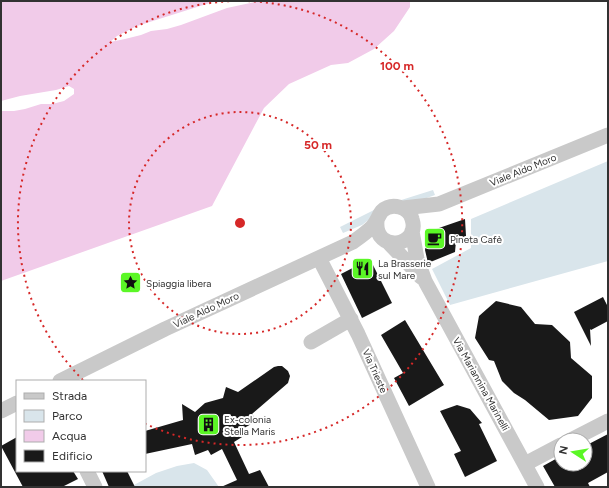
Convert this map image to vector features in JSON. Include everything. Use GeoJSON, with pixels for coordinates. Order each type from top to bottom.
{"type":"FeatureCollection","features":[{"type":"Feature","properties":{"kind":"street","name":"Viale Aldo Moro"},"geometry":{"type":"LineString","coordinates":[[62,380],[165,328],[353,242],[373,226],[378,216],[386,208],[397,206],[403,208],[438,204],[608,135]]}},
{"type":"Feature","properties":{"kind":"street","name":"Viale Aldo Moro"},"geometry":{"type":"LineString","coordinates":[[353,242],[400,243],[410,236],[413,229],[438,204]]}},
{"type":"Feature","properties":{"kind":"street"},"geometry":{"type":"LineString","coordinates":[[403,208],[408,211],[411,216],[413,229]]}},
{"type":"Feature","properties":{"kind":"street"},"geometry":{"type":"LineString","coordinates":[[376,221],[376,227],[380,237],[387,242]]}},
{"type":"Feature","properties":{"kind":"street","name":"Via Mariannina Marinelli"},"geometry":{"type":"LineString","coordinates":[[413,229],[417,259],[425,281],[537,487]]}},
{"type":"Feature","properties":{"kind":"street","name":"Via Mariannina Marinelli"},"geometry":{"type":"LineString","coordinates":[[387,242],[425,281]]}},
{"type":"Feature","properties":{"kind":"street","name":"Via Trieste"},"geometry":{"type":"LineString","coordinates":[[319,258],[351,319],[428,487]]}},
{"type":"Feature","properties":{"kind":"street"},"geometry":{"type":"LineString","coordinates":[[311,342],[351,319]]}},
{"type":"Feature","properties":{"kind":"street"},"geometry":{"type":"LineString","coordinates":[[1,411],[16,403]]}},
{"type":"Feature","properties":{"kind":"street"},"geometry":{"type":"LineString","coordinates":[[587,432],[608,421]]}},
{"type":"Feature","properties":{"kind":"street"},"geometry":{"type":"LineString","coordinates":[[525,464],[553,450]]}},
{"type":"Feature","properties":{"kind":"street"},"geometry":{"type":"LineString","coordinates":[[88,472],[95,487]]}},
{"type":"Feature","properties":{"kind":"green space"},"geometry":{"type":"Polygon","coordinates":[[[608,161],[608,261],[450,305],[432,269],[471,248],[471,219],[608,161]]]}},
{"type":"Feature","properties":{"kind":"green space"},"geometry":{"type":"Polygon","coordinates":[[[433,190],[435,195],[371,218],[362,225],[343,233],[340,227],[379,207],[433,190]]]}},
{"type":"Feature","properties":{"kind":"green space"},"geometry":{"type":"Polygon","coordinates":[[[194,463],[207,470],[219,487],[135,487],[134,485],[156,473],[177,466],[194,463]]]}},
{"type":"Feature","properties":{"kind":"water"},"geometry":{"type":"Polygon","coordinates":[[[1,1],[410,1],[410,7],[394,31],[374,49],[348,63],[331,65],[289,84],[264,108],[212,206],[1,281],[1,1]]]}},
{"type":"Feature","properties":{"kind":"pier"},"geometry":{"type":"Polygon","coordinates":[[[216,1],[260,1],[227,8],[167,29],[151,31],[141,35],[110,42],[117,36],[137,26],[216,1]]]}},
{"type":"Feature","properties":{"kind":"pier"},"geometry":{"type":"Polygon","coordinates":[[[69,86],[74,89],[74,94],[64,101],[52,104],[41,104],[14,111],[1,111],[1,101],[69,86]]]}},
{"type":"Feature","properties":{"kind":"building"},"geometry":{"type":"Polygon","coordinates":[[[465,219],[466,236],[456,241],[455,252],[428,263],[425,250],[427,240],[436,229],[465,219]]]}},
{"type":"Feature","properties":{"kind":"building"},"geometry":{"type":"Polygon","coordinates":[[[370,259],[392,303],[362,318],[341,274],[370,259]]]}},
{"type":"Feature","properties":{"kind":"building"},"geometry":{"type":"Polygon","coordinates":[[[603,297],[608,307],[608,321],[591,330],[590,329],[591,346],[574,312],[603,297]]]}},
{"type":"Feature","properties":{"kind":"building"},"geometry":{"type":"Polygon","coordinates":[[[496,301],[521,307],[535,324],[552,325],[570,342],[571,358],[592,376],[592,398],[578,416],[549,420],[514,393],[502,381],[494,361],[489,360],[475,338],[479,316],[496,301]]]}},
{"type":"Feature","properties":{"kind":"building"},"geometry":{"type":"Polygon","coordinates":[[[405,320],[444,385],[409,406],[394,378],[403,373],[381,335],[405,320]]]}},
{"type":"Feature","properties":{"kind":"building","name":"Ex-colonia Stella Maris"},"geometry":{"type":"Polygon","coordinates":[[[282,366],[288,371],[290,376],[288,383],[252,414],[257,421],[244,428],[247,434],[234,442],[249,474],[260,470],[269,487],[221,487],[237,480],[222,449],[211,455],[208,450],[195,455],[192,444],[146,454],[146,431],[183,420],[182,404],[195,412],[205,403],[223,398],[226,387],[238,392],[274,367],[282,366]]]}},
{"type":"Feature","properties":{"kind":"building"},"geometry":{"type":"Polygon","coordinates":[[[457,405],[470,409],[482,423],[479,424],[497,461],[465,477],[454,454],[461,451],[440,411],[457,405]]]}},
{"type":"Feature","properties":{"kind":"building"},"geometry":{"type":"Polygon","coordinates":[[[608,434],[608,472],[588,483],[590,487],[555,487],[543,466],[553,460],[553,472],[593,472],[593,442],[608,434]]]}},
{"type":"Feature","properties":{"kind":"building"},"geometry":{"type":"Polygon","coordinates":[[[16,438],[16,472],[74,472],[78,479],[62,487],[23,487],[1,446],[16,438]]]}},
{"type":"Feature","properties":{"kind":"building"},"geometry":{"type":"Polygon","coordinates":[[[102,472],[128,472],[135,487],[109,487],[102,472]]]}},
{"type":"Feature","properties":{"kind":"place","name":"Pineta Cafè"},"geometry":{"type":"Point","coordinates":[435,239]}},
{"type":"Feature","properties":{"kind":"place","name":"La Brasserie sul Mare"},"geometry":{"type":"Point","coordinates":[363,269]}},
{"type":"Feature","properties":{"kind":"place","name":"Spiaggia libera"},"geometry":{"type":"Point","coordinates":[130,283]}},
{"type":"Feature","properties":{"kind":"place","name":"Ex-colonia Stella Maris"},"geometry":{"type":"Point","coordinates":[208,425]}}]}
